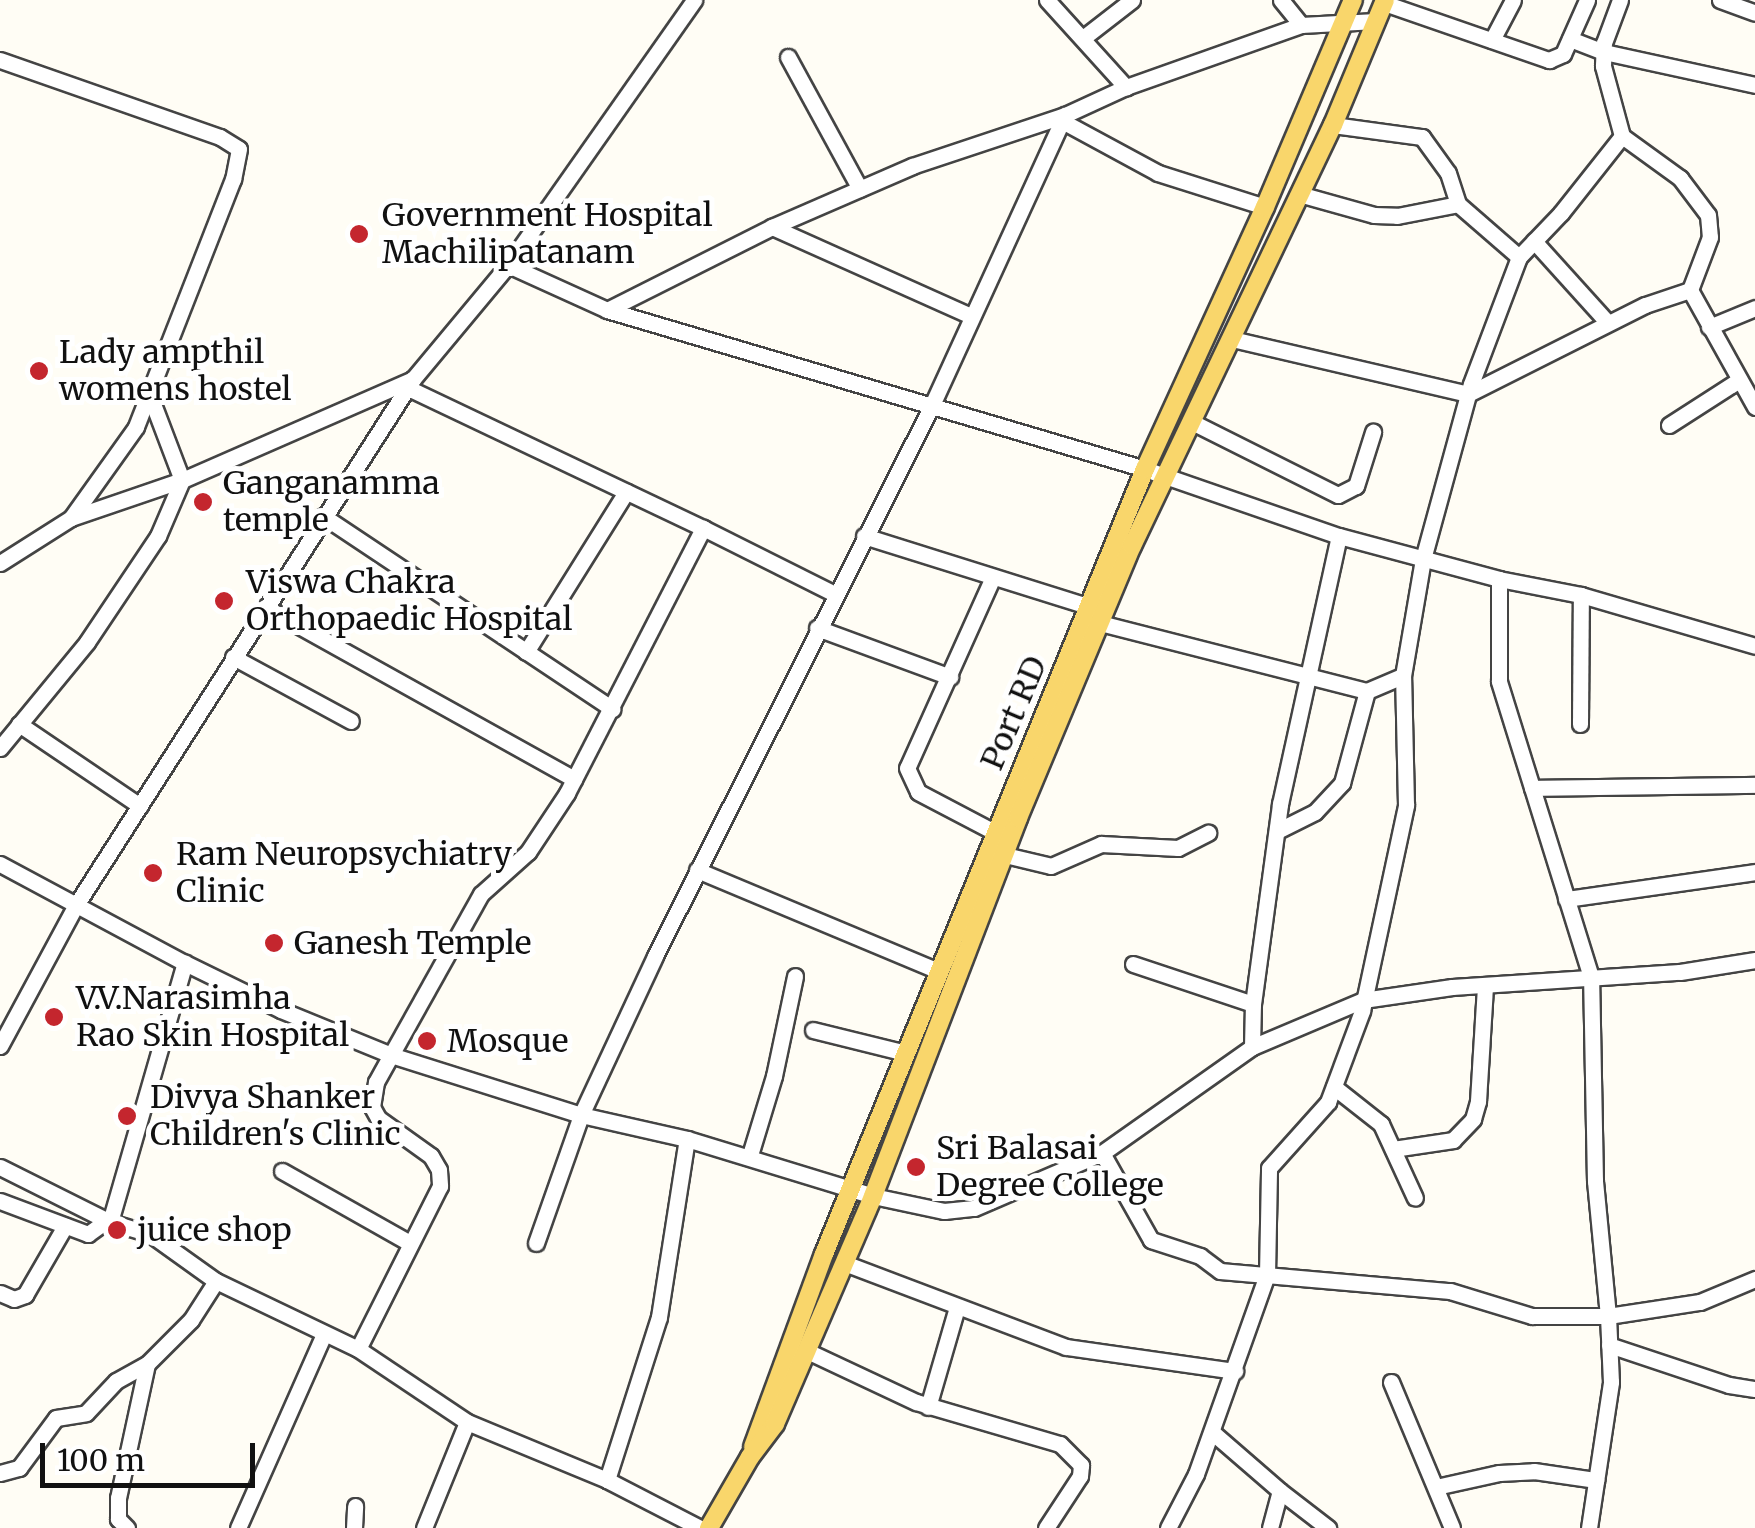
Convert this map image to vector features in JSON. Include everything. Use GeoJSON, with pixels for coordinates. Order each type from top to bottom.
{"type":"FeatureCollection","features":[{"type":"Feature","properties":{"kind":"main road","name":"Port RD"},"geometry":{"type":"LineString","coordinates":[[750,1458],[765,1406],[938,971],[1095,615],[1353,0]]}},
{"type":"Feature","properties":{"kind":"main road"},"geometry":{"type":"LineString","coordinates":[[1155,473],[1192,422],[1333,125],[1385,2]]}},
{"type":"Feature","properties":{"kind":"main road"},"geometry":{"type":"LineString","coordinates":[[710,1528],[750,1458],[775,1424],[873,1196],[1095,615]]}},
{"type":"Feature","properties":{"kind":"street"},"geometry":{"type":"LineString","coordinates":[[0,1046],[76,905],[411,383],[508,266],[694,0]]}},
{"type":"Feature","properties":{"kind":"street"},"geometry":{"type":"LineString","coordinates":[[1047,0],[1126,88]]}},
{"type":"Feature","properties":{"kind":"street"},"geometry":{"type":"LineString","coordinates":[[1082,38],[1132,0]]}},
{"type":"Feature","properties":{"kind":"street"},"geometry":{"type":"LineString","coordinates":[[1282,0],[1301,26]]}},
{"type":"Feature","properties":{"kind":"street"},"geometry":{"type":"LineString","coordinates":[[1492,40],[1513,0]]}},
{"type":"Feature","properties":{"kind":"street"},"geometry":{"type":"LineString","coordinates":[[1385,2],[1549,60],[1563,54],[1587,0]]}},
{"type":"Feature","properties":{"kind":"street"},"geometry":{"type":"LineString","coordinates":[[1232,339],[1468,394],[1608,323],[1690,290],[1710,238],[1708,215],[1680,178],[1622,136],[1603,66],[1620,0]]}},
{"type":"Feature","properties":{"kind":"street"},"geometry":{"type":"LineString","coordinates":[[1720,0],[1755,14]]}},
{"type":"Feature","properties":{"kind":"street"},"geometry":{"type":"LineString","coordinates":[[607,310],[772,227],[912,166],[1064,118],[1126,88],[1301,26],[1376,22]]}},
{"type":"Feature","properties":{"kind":"street"},"geometry":{"type":"LineString","coordinates":[[1570,39],[1604,52],[1755,85]]}},
{"type":"Feature","properties":{"kind":"street"},"geometry":{"type":"LineString","coordinates":[[788,57],[860,188]]}},
{"type":"Feature","properties":{"kind":"street"},"geometry":{"type":"LineString","coordinates":[[0,60],[220,137],[239,148],[233,179],[136,427],[71,518]]}},
{"type":"Feature","properties":{"kind":"street"},"geometry":{"type":"LineString","coordinates":[[1064,118],[1158,172],[1265,208]]}},
{"type":"Feature","properties":{"kind":"street"},"geometry":{"type":"LineString","coordinates":[[536,1243],[581,1115],[697,870],[932,405],[969,316],[1064,118]]}},
{"type":"Feature","properties":{"kind":"street"},"geometry":{"type":"LineString","coordinates":[[1333,125],[1422,137],[1448,173],[1458,204],[1519,257]]}},
{"type":"Feature","properties":{"kind":"street"},"geometry":{"type":"LineString","coordinates":[[1168,1528],[1212,1432],[1267,1275],[1269,1168],[1328,1102],[1363,1000],[1406,805],[1403,676],[1423,559],[1468,394],[1519,257],[1622,136]]}},
{"type":"Feature","properties":{"kind":"street"},"geometry":{"type":"LineString","coordinates":[[1299,194],[1374,215],[1422,212],[1458,204]]}},
{"type":"Feature","properties":{"kind":"street"},"geometry":{"type":"LineString","coordinates":[[772,227],[969,316]]}},
{"type":"Feature","properties":{"kind":"street"},"geometry":{"type":"LineString","coordinates":[[1534,241],[1608,323]]}},
{"type":"Feature","properties":{"kind":"street"},"geometry":{"type":"LineString","coordinates":[[508,266],[607,310],[1155,473],[1340,536],[1499,579],[1581,595],[1755,646]]}},
{"type":"Feature","properties":{"kind":"street"},"geometry":{"type":"LineString","coordinates":[[1690,290],[1755,407]]}},
{"type":"Feature","properties":{"kind":"street"},"geometry":{"type":"LineString","coordinates":[[1709,327],[1755,308]]}},
{"type":"Feature","properties":{"kind":"street"},"geometry":{"type":"LineString","coordinates":[[1668,425],[1739,380]]}},
{"type":"Feature","properties":{"kind":"street"},"geometry":{"type":"LineString","coordinates":[[0,563],[71,518],[182,480],[411,383],[835,594]]}},
{"type":"Feature","properties":{"kind":"street"},"geometry":{"type":"LineString","coordinates":[[0,748],[87,642],[138,567],[158,536],[182,480],[149,394]]}},
{"type":"Feature","properties":{"kind":"street"},"geometry":{"type":"LineString","coordinates":[[1192,422],[1338,495],[1356,486],[1373,432]]}},
{"type":"Feature","properties":{"kind":"street"},"geometry":{"type":"LineString","coordinates":[[526,652],[626,492]]}},
{"type":"Feature","properties":{"kind":"street"},"geometry":{"type":"LineString","coordinates":[[323,516],[612,710]]}},
{"type":"Feature","properties":{"kind":"street"},"geometry":{"type":"LineString","coordinates":[[358,1349],[440,1186],[439,1170],[431,1156],[378,1118],[372,1107],[376,1082],[481,894],[528,852],[574,780],[703,528]]}},
{"type":"Feature","properties":{"kind":"street"},"geometry":{"type":"LineString","coordinates":[[864,536],[1095,615],[1310,679],[1367,691],[1403,676]]}},
{"type":"Feature","properties":{"kind":"street"},"geometry":{"type":"LineString","coordinates":[[1252,1047],[1253,1004],[1277,831],[1310,679],[1319,614],[1340,536]]}},
{"type":"Feature","properties":{"kind":"street"},"geometry":{"type":"LineString","coordinates":[[993,577],[907,768],[908,778],[918,792],[996,833]]}},
{"type":"Feature","properties":{"kind":"street"},"geometry":{"type":"LineString","coordinates":[[1499,579],[1499,681],[1591,978],[1595,1181],[1612,1382],[1588,1528]]}},
{"type":"Feature","properties":{"kind":"street"},"geometry":{"type":"LineString","coordinates":[[1580,724],[1581,595]]}},
{"type":"Feature","properties":{"kind":"street"},"geometry":{"type":"LineString","coordinates":[[265,608],[574,780]]}},
{"type":"Feature","properties":{"kind":"street"},"geometry":{"type":"LineString","coordinates":[[817,628],[950,677]]}},
{"type":"Feature","properties":{"kind":"street"},"geometry":{"type":"LineString","coordinates":[[233,657],[351,721]]}},
{"type":"Feature","properties":{"kind":"street"},"geometry":{"type":"LineString","coordinates":[[1277,831],[1315,812],[1342,783],[1367,691]]}},
{"type":"Feature","properties":{"kind":"street"},"geometry":{"type":"LineString","coordinates":[[19,724],[140,806]]}},
{"type":"Feature","properties":{"kind":"street"},"geometry":{"type":"LineString","coordinates":[[1532,788],[1755,785]]}},
{"type":"Feature","properties":{"kind":"street"},"geometry":{"type":"LineString","coordinates":[[1005,855],[1051,866],[1101,844],[1178,848],[1208,833]]}},
{"type":"Feature","properties":{"kind":"street"},"geometry":{"type":"LineString","coordinates":[[0,864],[281,1010],[391,1055],[581,1115],[750,1155],[873,1196],[944,1211],[974,1208],[1102,1153],[1252,1047],[1363,1000],[1485,984],[1680,972],[1755,960]]}},
{"type":"Feature","properties":{"kind":"street"},"geometry":{"type":"LineString","coordinates":[[697,870],[938,971]]}},
{"type":"Feature","properties":{"kind":"street"},"geometry":{"type":"LineString","coordinates":[[1566,898],[1755,872]]}},
{"type":"Feature","properties":{"kind":"street"},"geometry":{"type":"LineString","coordinates":[[0,1201],[94,1233],[108,1221],[185,963]]}},
{"type":"Feature","properties":{"kind":"street"},"geometry":{"type":"LineString","coordinates":[[1134,964],[1253,1004]]}},
{"type":"Feature","properties":{"kind":"street"},"geometry":{"type":"LineString","coordinates":[[750,1155],[774,1076],[795,976]]}},
{"type":"Feature","properties":{"kind":"street"},"geometry":{"type":"LineString","coordinates":[[1393,1149],[1453,1140],[1473,1119],[1478,1101],[1485,984]]}},
{"type":"Feature","properties":{"kind":"street"},"geometry":{"type":"LineString","coordinates":[[813,1030],[906,1054]]}},
{"type":"Feature","properties":{"kind":"street"},"geometry":{"type":"LineString","coordinates":[[1334,1087],[1381,1124],[1415,1198]]}},
{"type":"Feature","properties":{"kind":"street"},"geometry":{"type":"LineString","coordinates":[[607,1480],[659,1317],[687,1139]]}},
{"type":"Feature","properties":{"kind":"street"},"geometry":{"type":"LineString","coordinates":[[1102,1153],[1156,1245],[1200,1256],[1220,1271],[1450,1290],[1532,1316],[1608,1316],[1700,1302],[1755,1278]]}},
{"type":"Feature","properties":{"kind":"street"},"geometry":{"type":"LineString","coordinates":[[0,1167],[108,1221],[150,1234],[216,1281],[358,1349],[466,1422],[607,1480],[700,1528]]}},
{"type":"Feature","properties":{"kind":"street"},"geometry":{"type":"LineString","coordinates":[[282,1171],[410,1243]]}},
{"type":"Feature","properties":{"kind":"street"},"geometry":{"type":"LineString","coordinates":[[0,1293],[14,1300],[25,1295],[65,1226]]}},
{"type":"Feature","properties":{"kind":"street"},"geometry":{"type":"LineString","coordinates":[[844,1263],[1066,1347],[1235,1371]]}},
{"type":"Feature","properties":{"kind":"street"},"geometry":{"type":"LineString","coordinates":[[0,1474],[19,1468],[56,1418],[86,1413],[116,1381],[146,1364],[190,1320],[216,1281]]}},
{"type":"Feature","properties":{"kind":"street"},"geometry":{"type":"LineString","coordinates":[[928,1406],[957,1308]]}},
{"type":"Feature","properties":{"kind":"street"},"geometry":{"type":"LineString","coordinates":[[238,1528],[324,1334]]}},
{"type":"Feature","properties":{"kind":"street"},"geometry":{"type":"LineString","coordinates":[[1610,1345],[1729,1385],[1755,1389]]}},
{"type":"Feature","properties":{"kind":"street"},"geometry":{"type":"LineString","coordinates":[[807,1351],[928,1406],[1060,1444],[1075,1455],[1081,1465],[1080,1476],[1046,1528]]}},
{"type":"Feature","properties":{"kind":"street"},"geometry":{"type":"LineString","coordinates":[[127,1528],[118,1518],[118,1498],[146,1364]]}},
{"type":"Feature","properties":{"kind":"street"},"geometry":{"type":"LineString","coordinates":[[1391,1382],[1452,1528]]}},
{"type":"Feature","properties":{"kind":"street"},"geometry":{"type":"LineString","coordinates":[[424,1528],[466,1422]]}},
{"type":"Feature","properties":{"kind":"street"},"geometry":{"type":"LineString","coordinates":[[1212,1432],[1328,1528]]}},
{"type":"Feature","properties":{"kind":"street"},"geometry":{"type":"LineString","coordinates":[[1436,1487],[1499,1473],[1534,1471],[1596,1480]]}},
{"type":"Feature","properties":{"kind":"street"},"geometry":{"type":"LineString","coordinates":[[1270,1528],[1280,1491]]}},
{"type":"Feature","properties":{"kind":"street"},"geometry":{"type":"LineString","coordinates":[[354,1528],[356,1506]]}},
{"type":"Feature","properties":{"kind":"place","name":"Government Hospital Machilipatanam"},"geometry":{"type":"Point","coordinates":[359,234]}},
{"type":"Feature","properties":{"kind":"place","name":"Lady ampthil womens hostel"},"geometry":{"type":"Point","coordinates":[39,371]}},
{"type":"Feature","properties":{"kind":"place","name":"Ganganamma temple"},"geometry":{"type":"Point","coordinates":[203,502]}},
{"type":"Feature","properties":{"kind":"place","name":"Viswa Chakra Orthopaedic Hospital"},"geometry":{"type":"Point","coordinates":[224,601]}},
{"type":"Feature","properties":{"kind":"place","name":"Ram Neuropsychiatry Clinic"},"geometry":{"type":"Point","coordinates":[153,873]}},
{"type":"Feature","properties":{"kind":"place","name":"Ganesh Temple"},"geometry":{"type":"Point","coordinates":[274,943]}},
{"type":"Feature","properties":{"kind":"place","name":"V.V.Narasimha Rao Skin Hospital"},"geometry":{"type":"Point","coordinates":[54,1017]}},
{"type":"Feature","properties":{"kind":"place","name":"Mosque"},"geometry":{"type":"Point","coordinates":[427,1041]}},
{"type":"Feature","properties":{"kind":"place","name":"Divya Shanker Children's Clinic"},"geometry":{"type":"Point","coordinates":[127,1116]}},
{"type":"Feature","properties":{"kind":"place","name":"Sri Balasai Degree College"},"geometry":{"type":"Point","coordinates":[916,1167]}},
{"type":"Feature","properties":{"kind":"place","name":"juice shop"},"geometry":{"type":"Point","coordinates":[117,1230]}}]}
